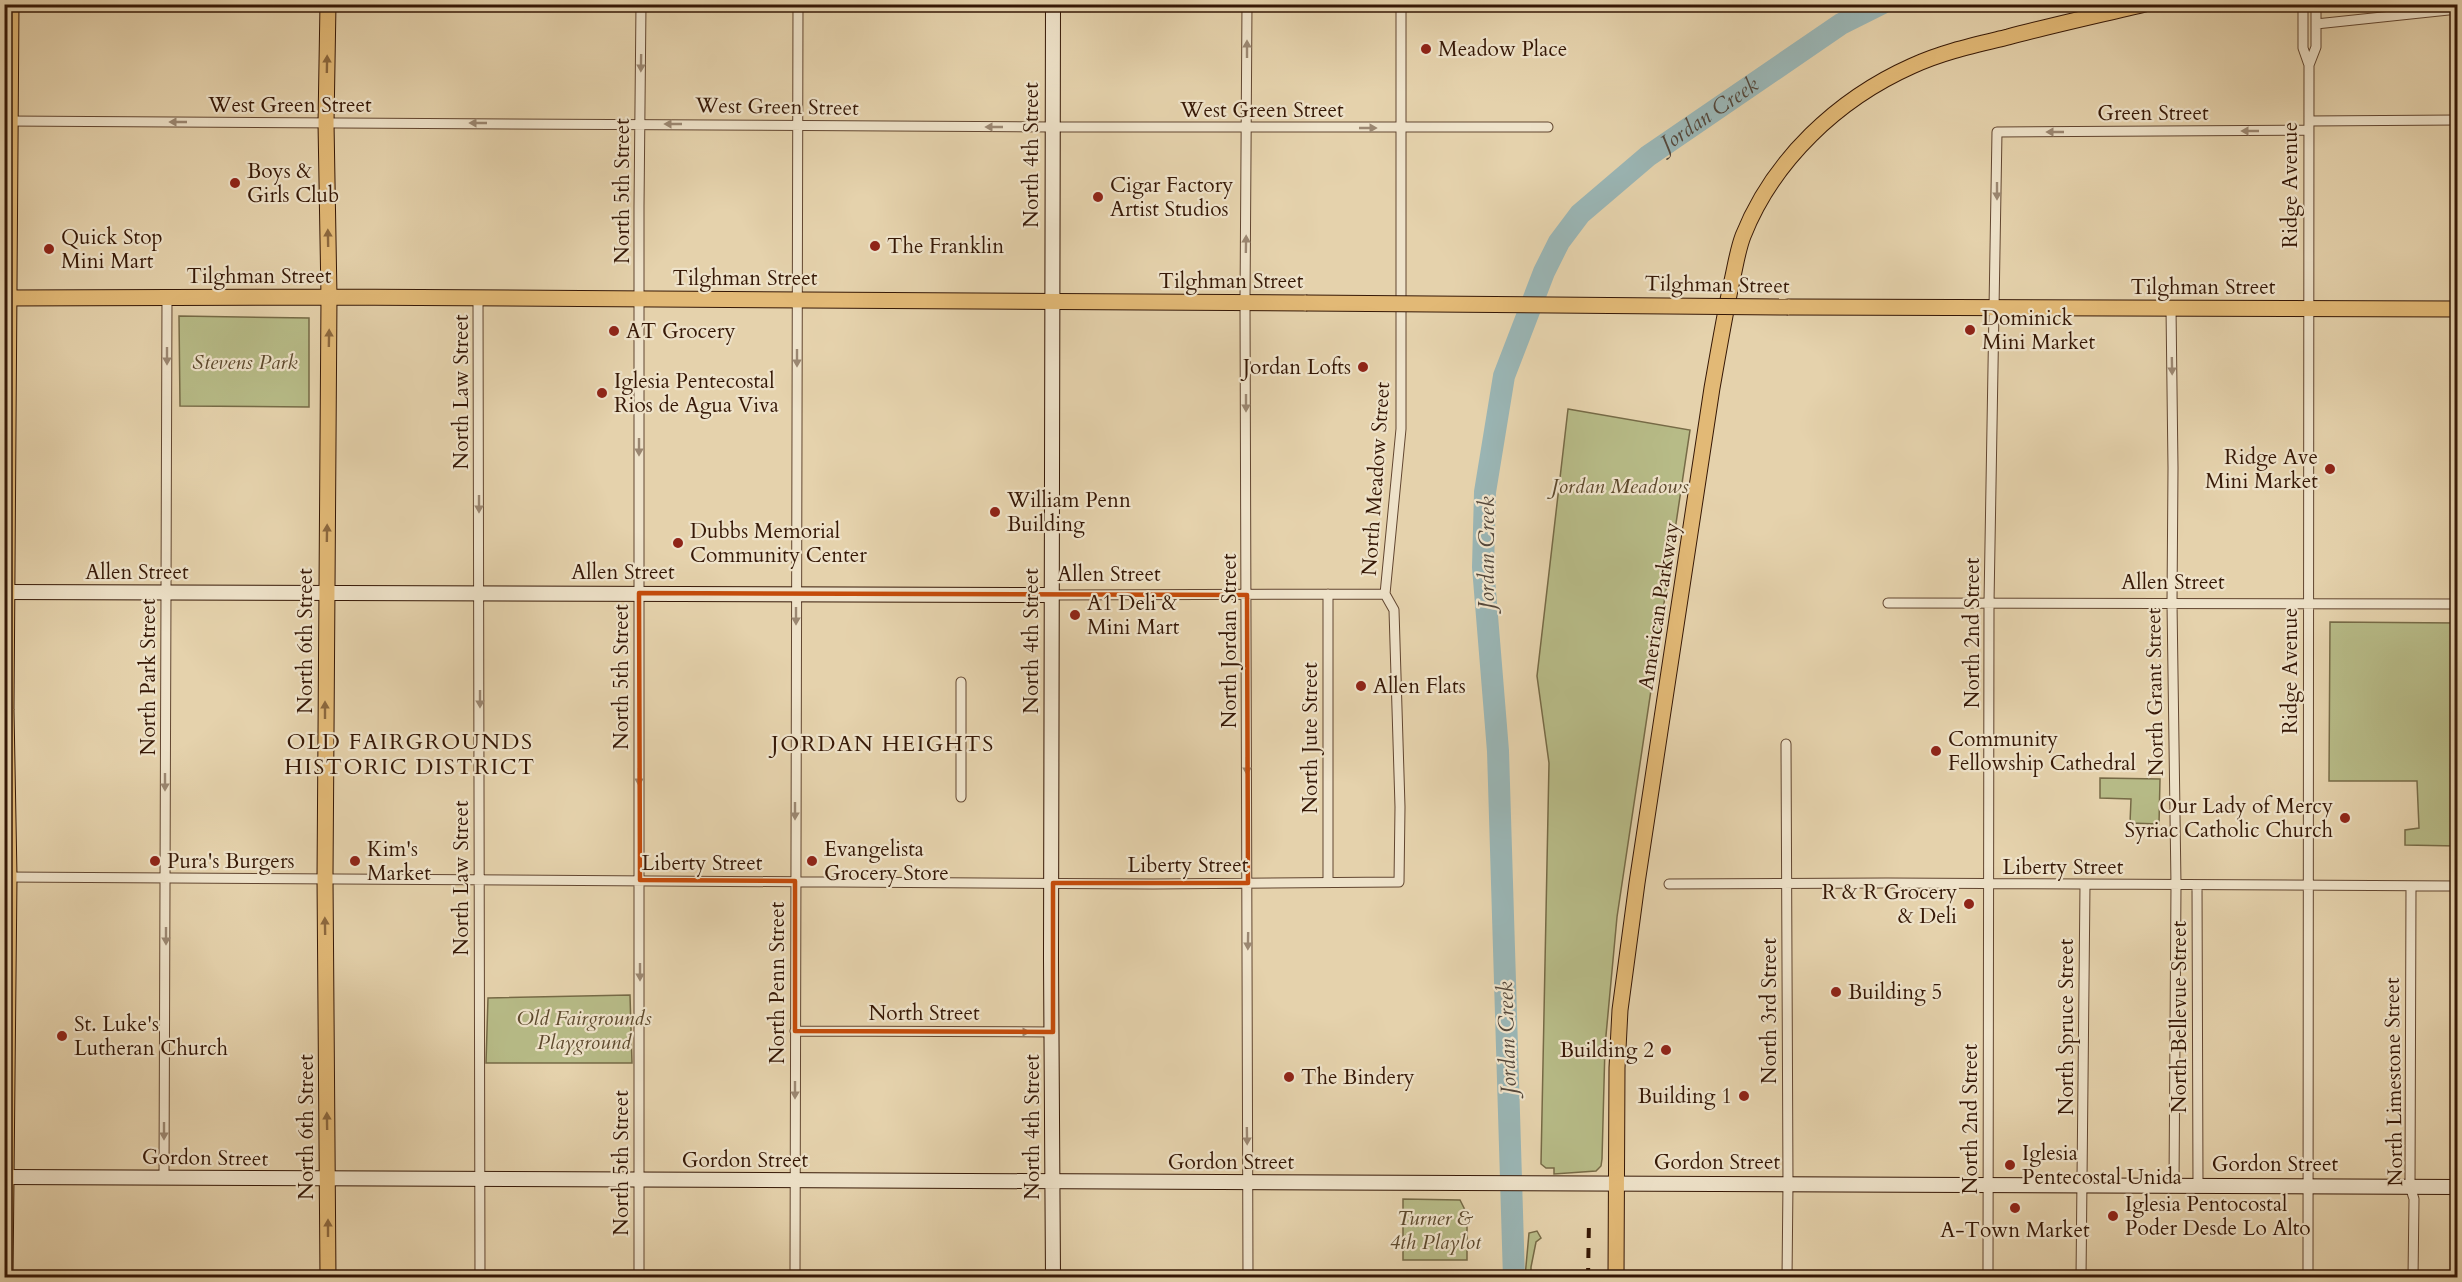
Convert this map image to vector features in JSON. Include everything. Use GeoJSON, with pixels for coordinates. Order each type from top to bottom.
{"type":"FeatureCollection","features":[{"type":"Feature","properties":{"kind":"main road"},"geometry":{"type":"LineString","coordinates":[[6,1278],[7,298],[11,4]]}},
{"type":"Feature","properties":{"kind":"main road","name":"North 6th Street"},"geometry":{"type":"LineString","coordinates":[[328,4],[326,123],[329,297],[325,879],[328,1278]]}},
{"type":"Feature","properties":{"kind":"main road","name":"American Parkway"},"geometry":{"type":"LineString","coordinates":[[1616,1278],[1615,1184],[1620,1010],[1637,883],[1722,326],[1742,238],[1763,194],[1807,139],[1832,115],[1891,76],[1963,48],[2145,4]]}},
{"type":"Feature","properties":{"kind":"main road","name":"Tilghman Street"},"geometry":{"type":"LineString","coordinates":[[7,298],[797,299],[1788,307],[2457,309]]}},
{"type":"Feature","properties":{"kind":"street","name":"North 5th Street"},"geometry":{"type":"LineString","coordinates":[[639,1278],[641,4]]}},
{"type":"Feature","properties":{"kind":"street","name":"North Penn Street"},"geometry":{"type":"LineString","coordinates":[[795,1278],[798,4]]}},
{"type":"Feature","properties":{"kind":"street","name":"North 4th Street"},"geometry":{"type":"LineString","coordinates":[[1053,4],[1053,883],[1051,959],[1053,1278]]}},
{"type":"Feature","properties":{"kind":"street","name":"North Jordan Street"},"geometry":{"type":"LineString","coordinates":[[1247,4],[1245,303],[1248,1278]]}},
{"type":"Feature","properties":{"kind":"street","name":"North Meadow Street"},"geometry":{"type":"LineString","coordinates":[[1399,882],[1400,807],[1394,610],[1385,594],[1401,429],[1401,4]]}},
{"type":"Feature","properties":{"kind":"street","name":"Ridge Avenue"},"geometry":{"type":"LineString","coordinates":[[2302,4],[2303,48],[2309,65]]}},
{"type":"Feature","properties":{"kind":"street","name":"Ridge Avenue"},"geometry":{"type":"LineString","coordinates":[[2308,1278],[2308,125],[2309,65],[2316,47],[2316,4]]}},
{"type":"Feature","properties":{"kind":"street"},"geometry":{"type":"LineString","coordinates":[[2316,24],[2457,9]]}},
{"type":"Feature","properties":{"kind":"street","name":"Green Street"},"geometry":{"type":"LineString","coordinates":[[1997,132],[2457,120]]}},
{"type":"Feature","properties":{"kind":"street","name":"West Green Street"},"geometry":{"type":"LineString","coordinates":[[8,121],[640,123],[1052,128],[1548,127]]}},
{"type":"Feature","properties":{"kind":"street","name":"North 2nd Street"},"geometry":{"type":"LineString","coordinates":[[1988,1278],[1989,603],[1992,396],[1996,307],[1997,132]]}},
{"type":"Feature","properties":{"kind":"street","name":"North Park Street"},"geometry":{"type":"LineString","coordinates":[[164,1178],[167,297]]}},
{"type":"Feature","properties":{"kind":"street","name":"North Law Street"},"geometry":{"type":"LineString","coordinates":[[478,299],[480,1278]]}},
{"type":"Feature","properties":{"kind":"street","name":"North Grant Street"},"geometry":{"type":"LineString","coordinates":[[2171,308],[2176,885],[2174,1185]]}},
{"type":"Feature","properties":{"kind":"street","name":"Allen Street"},"geometry":{"type":"LineString","coordinates":[[6,592],[1385,594]]}},
{"type":"Feature","properties":{"kind":"street","name":"North Jute Street"},"geometry":{"type":"LineString","coordinates":[[1328,594],[1328,882]]}},
{"type":"Feature","properties":{"kind":"street","name":"Allen Street"},"geometry":{"type":"LineString","coordinates":[[1888,603],[2457,604]]}},
{"type":"Feature","properties":{"kind":"street"},"geometry":{"type":"LineString","coordinates":[[961,682],[961,797]]}},
{"type":"Feature","properties":{"kind":"street","name":"North 3rd Street"},"geometry":{"type":"LineString","coordinates":[[1786,744],[1787,1278]]}},
{"type":"Feature","properties":{"kind":"street","name":"Liberty Street"},"geometry":{"type":"LineString","coordinates":[[7,877],[1053,883],[1399,882]]}},
{"type":"Feature","properties":{"kind":"street","name":"Liberty Street"},"geometry":{"type":"LineString","coordinates":[[1669,884],[2457,886]]}},
{"type":"Feature","properties":{"kind":"street","name":"North Spruce Street"},"geometry":{"type":"LineString","coordinates":[[2081,1278],[2085,885]]}},
{"type":"Feature","properties":{"kind":"street","name":"North Bellevue Street"},"geometry":{"type":"LineString","coordinates":[[2197,885],[2198,1185]]}},
{"type":"Feature","properties":{"kind":"street","name":"North Limestone Street"},"geometry":{"type":"LineString","coordinates":[[2411,886],[2410,1186],[2414,1199],[2413,1278]]}},
{"type":"Feature","properties":{"kind":"street","name":"North Street"},"geometry":{"type":"LineString","coordinates":[[795,1031],[1053,1032]]}},
{"type":"Feature","properties":{"kind":"street","name":"Gordon Street"},"geometry":{"type":"LineString","coordinates":[[6,1177],[1248,1183],[1988,1183],[2457,1187]]}},
{"type":"Feature","properties":{"kind":"highlighted area"},"geometry":{"type":"Polygon","coordinates":[[[639,593],[1247,595],[1248,883],[1053,883],[1053,1032],[795,1031],[795,881],[640,880],[639,593]]]}},
{"type":"Feature","properties":{"kind":"green space","name":"Stevens Park"},"geometry":{"type":"Polygon","coordinates":[[[179,316],[309,318],[309,407],[180,406],[179,316]]]}},
{"type":"Feature","properties":{"kind":"green space","name":"Jordan Meadows"},"geometry":{"type":"Polygon","coordinates":[[[1568,409],[1690,430],[1617,917],[1605,1046],[1601,1166],[1596,1171],[1554,1174],[1554,1168],[1546,1168],[1541,1164],[1549,763],[1537,676],[1568,409]]]}},
{"type":"Feature","properties":{"kind":"green space"},"geometry":{"type":"Polygon","coordinates":[[[2330,622],[2457,623],[2457,846],[2405,845],[2405,830],[2419,828],[2417,781],[2329,781],[2330,622]]]}},
{"type":"Feature","properties":{"kind":"green space"},"geometry":{"type":"Polygon","coordinates":[[[2100,778],[2160,779],[2159,824],[2130,823],[2131,799],[2100,798],[2100,778]]]}},
{"type":"Feature","properties":{"kind":"green space","name":"Old Fairgrounds Playground"},"geometry":{"type":"Polygon","coordinates":[[[630,995],[632,1063],[486,1063],[488,998],[630,995]]]}},
{"type":"Feature","properties":{"kind":"green space","name":"Turner & 4th Playlot"},"geometry":{"type":"Polygon","coordinates":[[[1403,1199],[1460,1200],[1467,1214],[1467,1260],[1403,1260],[1403,1199]]]}},
{"type":"Feature","properties":{"kind":"green space"},"geometry":{"type":"Polygon","coordinates":[[[1537,1231],[1541,1238],[1536,1242],[1531,1277],[1525,1277],[1529,1233],[1537,1231]]]}},
{"type":"Feature","properties":{"kind":"waterway","name":"Jordan Creek"},"geometry":{"type":"LineString","coordinates":[[1514,1278],[1498,751],[1483,567],[1485,492],[1504,376],[1544,272],[1559,242],[1580,214],[1648,156],[1841,24],[1881,4]]}},
{"type":"Feature","properties":{"kind":"railway"},"geometry":{"type":"LineString","coordinates":[[1588,1278],[1589,1220]]}},
{"type":"Feature","properties":{"kind":"place","name":"Meadow Place"},"geometry":{"type":"Point","coordinates":[1426,49]}},
{"type":"Feature","properties":{"kind":"place","name":"Boys & Girls Club"},"geometry":{"type":"Point","coordinates":[235,183]}},
{"type":"Feature","properties":{"kind":"place","name":"Cigar Factory Artist Studios"},"geometry":{"type":"Point","coordinates":[1098,197]}},
{"type":"Feature","properties":{"kind":"place","name":"The Franklin"},"geometry":{"type":"Point","coordinates":[875,246]}},
{"type":"Feature","properties":{"kind":"place","name":"Quick Stop Mini Mart"},"geometry":{"type":"Point","coordinates":[49,249]}},
{"type":"Feature","properties":{"kind":"place","name":"Dominick Mini Market"},"geometry":{"type":"Point","coordinates":[1970,330]}},
{"type":"Feature","properties":{"kind":"place","name":"AT Grocery"},"geometry":{"type":"Point","coordinates":[614,331]}},
{"type":"Feature","properties":{"kind":"place","name":"Jordan Lofts"},"geometry":{"type":"Point","coordinates":[1363,367]}},
{"type":"Feature","properties":{"kind":"place","name":"Iglesia Pentecostal Rios de Agua Viva"},"geometry":{"type":"Point","coordinates":[602,393]}},
{"type":"Feature","properties":{"kind":"place","name":"Ridge Ave Mini Market"},"geometry":{"type":"Point","coordinates":[2330,469]}},
{"type":"Feature","properties":{"kind":"place","name":"William Penn Building"},"geometry":{"type":"Point","coordinates":[995,512]}},
{"type":"Feature","properties":{"kind":"place","name":"Dubbs Memorial Community Center"},"geometry":{"type":"Point","coordinates":[678,543]}},
{"type":"Feature","properties":{"kind":"place","name":"A1 Deli & Mini Mart"},"geometry":{"type":"Point","coordinates":[1075,615]}},
{"type":"Feature","properties":{"kind":"place","name":"Allen Flats"},"geometry":{"type":"Point","coordinates":[1361,686]}},
{"type":"Feature","properties":{"kind":"place","name":"Community Fellowship Cathedral"},"geometry":{"type":"Point","coordinates":[1936,751]}},
{"type":"Feature","properties":{"kind":"place","name":"Our Lady of Mercy Syriac Catholic Church"},"geometry":{"type":"Point","coordinates":[2345,818]}},
{"type":"Feature","properties":{"kind":"place","name":"Pura's Burgers"},"geometry":{"type":"Point","coordinates":[155,861]}},
{"type":"Feature","properties":{"kind":"place","name":"Kim's Market"},"geometry":{"type":"Point","coordinates":[355,861]}},
{"type":"Feature","properties":{"kind":"place","name":"Evangelista Grocery Store"},"geometry":{"type":"Point","coordinates":[812,861]}},
{"type":"Feature","properties":{"kind":"place","name":"R & R Grocery & Deli"},"geometry":{"type":"Point","coordinates":[1969,904]}},
{"type":"Feature","properties":{"kind":"place","name":"Building 5"},"geometry":{"type":"Point","coordinates":[1836,992]}},
{"type":"Feature","properties":{"kind":"place","name":"St. Luke's Lutheran Church"},"geometry":{"type":"Point","coordinates":[62,1036]}},
{"type":"Feature","properties":{"kind":"place","name":"Building 2"},"geometry":{"type":"Point","coordinates":[1666,1050]}},
{"type":"Feature","properties":{"kind":"place","name":"The Bindery"},"geometry":{"type":"Point","coordinates":[1289,1077]}},
{"type":"Feature","properties":{"kind":"place","name":"Building 1"},"geometry":{"type":"Point","coordinates":[1744,1096]}},
{"type":"Feature","properties":{"kind":"place","name":"Iglesia Pentecostal Unida"},"geometry":{"type":"Point","coordinates":[2010,1165]}},
{"type":"Feature","properties":{"kind":"place","name":"A-Town Market"},"geometry":{"type":"Point","coordinates":[2015,1208]}},
{"type":"Feature","properties":{"kind":"place","name":"Iglesia Pentocostal Poder Desde Lo Alto"},"geometry":{"type":"Point","coordinates":[2113,1216]}},
{"type":"Feature","properties":{"kind":"district","name":"JORDAN HEIGHTS"},"geometry":{"type":"Point","coordinates":[883,744]}},
{"type":"Feature","properties":{"kind":"district","name":"OLD FAIRGROUNDS HISTORIC DISTRICT"},"geometry":{"type":"Point","coordinates":[410,754]}}]}
